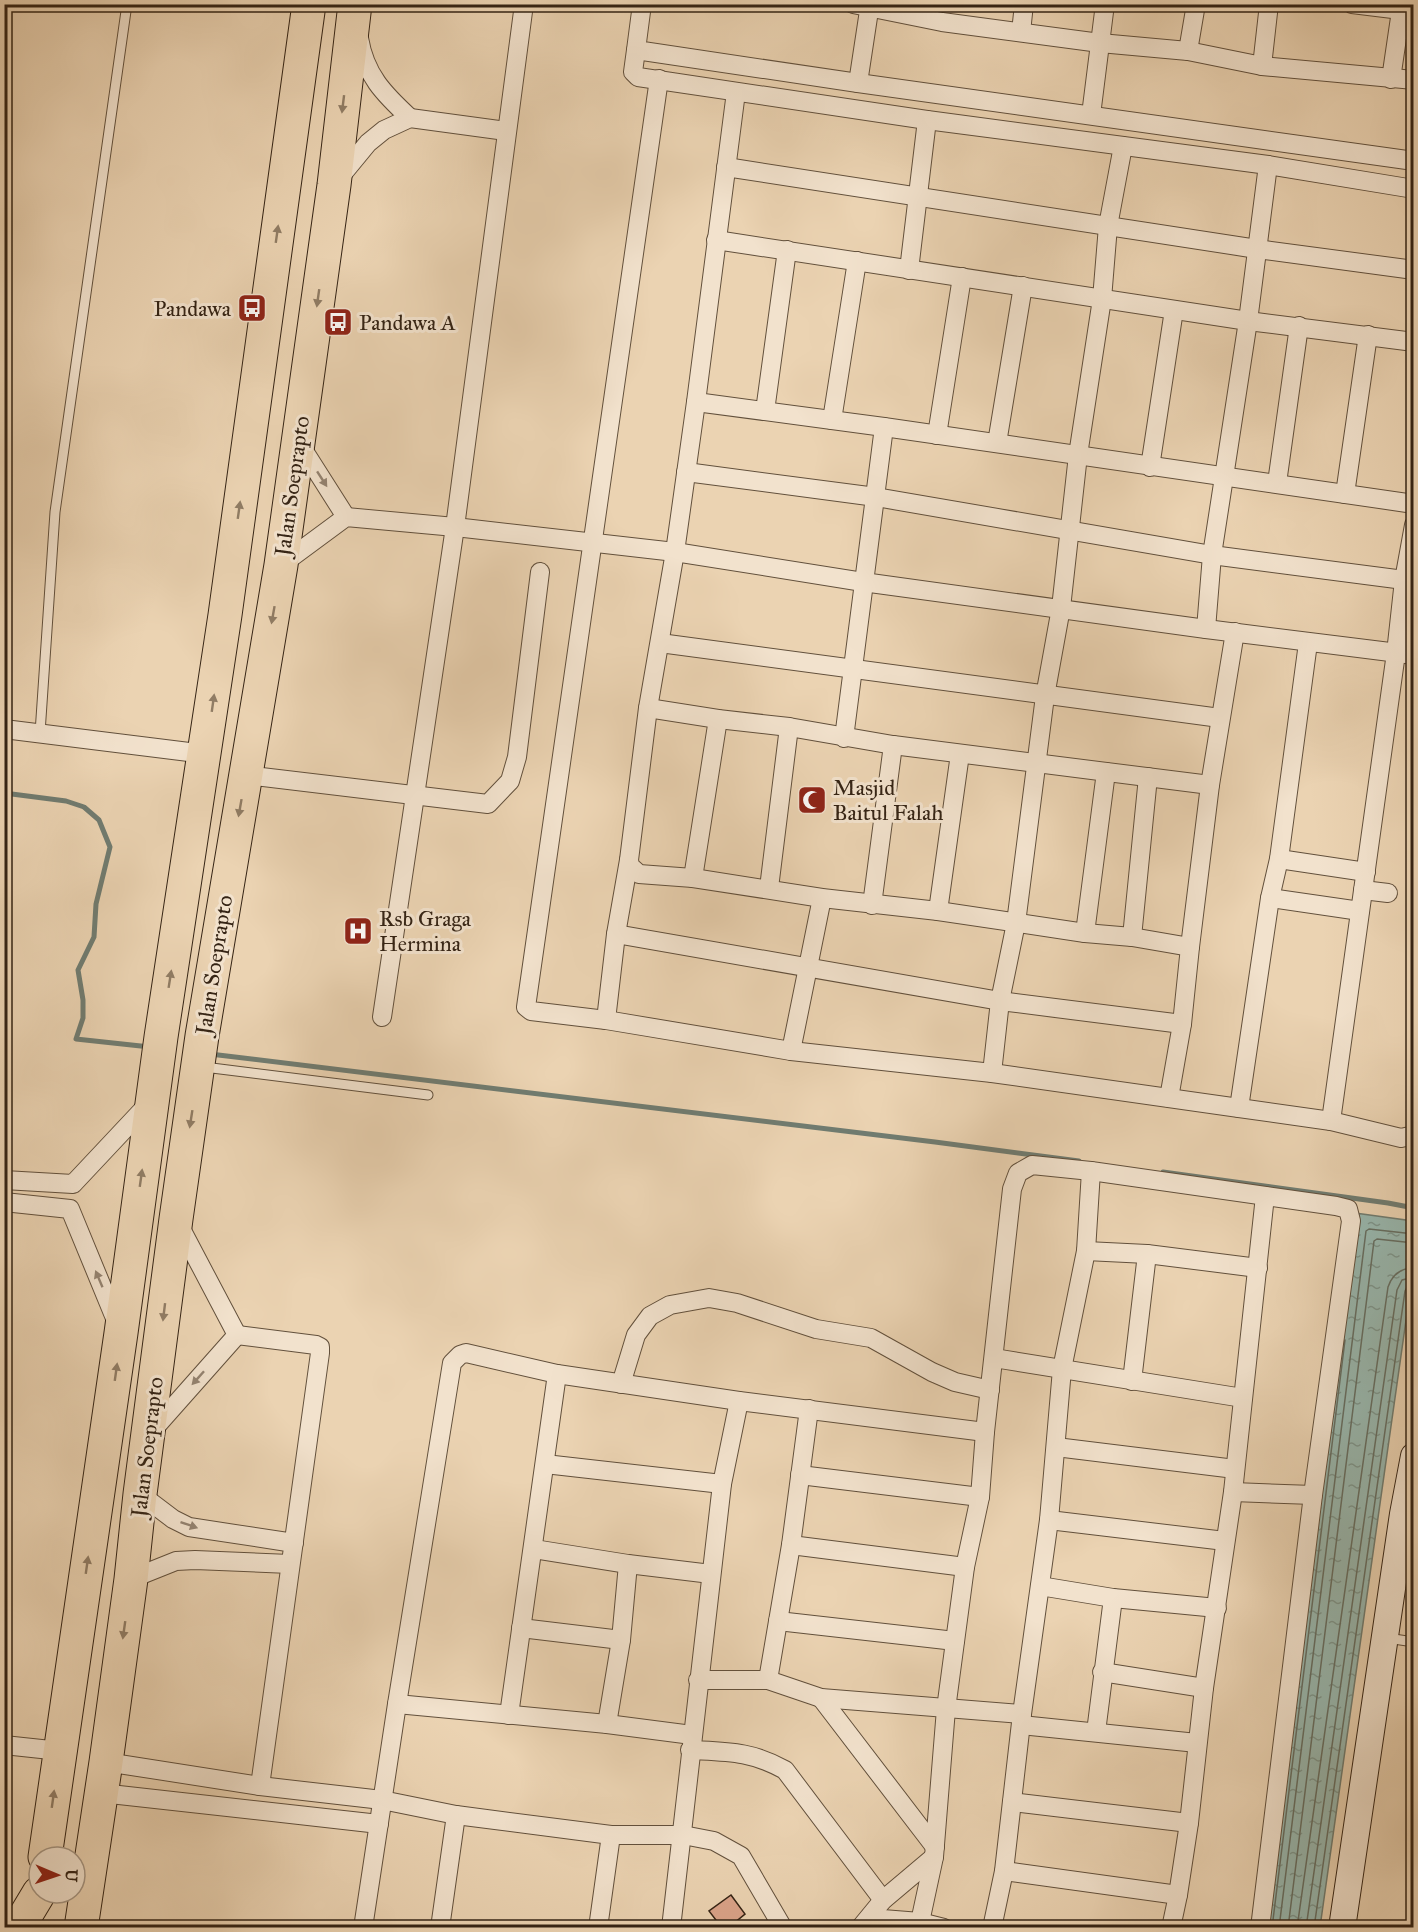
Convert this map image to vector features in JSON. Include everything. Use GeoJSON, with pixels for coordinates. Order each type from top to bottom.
{"type":"FeatureCollection","features":[{"type":"Feature","properties":{"kind":"highway","name":"Jalan Soeprapto"},"geometry":{"type":"LineString","coordinates":[[47,1845],[160,1047],[205,754],[309,4]]}},
{"type":"Feature","properties":{"kind":"highway","name":"Jalan Soeprapto"},"geometry":{"type":"LineString","coordinates":[[81,1928],[131,1579],[176,1219],[200,1054],[281,565],[334,185],[355,6]]}},
{"type":"Feature","properties":{"kind":"highway"},"geometry":{"type":"LineString","coordinates":[[18,1928],[32,1905]]}},
{"type":"Feature","properties":{"kind":"highway"},"geometry":{"type":"LineString","coordinates":[[35,1928],[38,1905]]}},
{"type":"Feature","properties":{"kind":"street"},"geometry":{"type":"LineString","coordinates":[[382,1017],[455,526],[524,4]]}},
{"type":"Feature","properties":{"kind":"street"},"geometry":{"type":"LineString","coordinates":[[642,4],[634,75],[638,77],[927,120],[1268,165],[1413,189]]}},
{"type":"Feature","properties":{"kind":"street"},"geometry":{"type":"LineString","coordinates":[[1021,32],[1024,4]]}},
{"type":"Feature","properties":{"kind":"street"},"geometry":{"type":"LineString","coordinates":[[1091,115],[1105,4]]}},
{"type":"Feature","properties":{"kind":"street"},"geometry":{"type":"LineString","coordinates":[[1188,51],[1196,4]]}},
{"type":"Feature","properties":{"kind":"street"},"geometry":{"type":"LineString","coordinates":[[1262,66],[1269,4]]}},
{"type":"Feature","properties":{"kind":"street"},"geometry":{"type":"LineString","coordinates":[[1352,4],[1401,7],[1391,79]]}},
{"type":"Feature","properties":{"kind":"street"},"geometry":{"type":"LineString","coordinates":[[858,83],[864,5],[943,13],[1021,32],[1100,44],[1188,51],[1262,66],[1413,80]]}},
{"type":"Feature","properties":{"kind":"street"},"geometry":{"type":"LineString","coordinates":[[355,6],[360,45],[366,68],[390,99],[410,118]]}},
{"type":"Feature","properties":{"kind":"street"},"geometry":{"type":"LineString","coordinates":[[636,50],[1413,161]]}},
{"type":"Feature","properties":{"kind":"street"},"geometry":{"type":"LineString","coordinates":[[659,79],[526,1007],[531,1011],[606,1020],[791,1051],[992,1073],[1331,1121],[1401,1138],[1413,1135]]}},
{"type":"Feature","properties":{"kind":"street"},"geometry":{"type":"LineString","coordinates":[[606,1020],[648,708],[675,552],[736,92]]}},
{"type":"Feature","properties":{"kind":"street"},"geometry":{"type":"LineString","coordinates":[[334,185],[368,143],[384,130],[410,118],[506,131]]}},
{"type":"Feature","properties":{"kind":"street"},"geometry":{"type":"LineString","coordinates":[[909,270],[927,120]]}},
{"type":"Feature","properties":{"kind":"street"},"geometry":{"type":"LineString","coordinates":[[992,1073],[999,1001],[1016,923],[1045,696],[1061,608],[1078,455],[1102,299],[1108,226],[1124,146]]}},
{"type":"Feature","properties":{"kind":"street"},"geometry":{"type":"LineString","coordinates":[[1206,629],[1212,555],[1248,321],[1268,165]]}},
{"type":"Feature","properties":{"kind":"street"},"geometry":{"type":"LineString","coordinates":[[726,167],[1257,249],[1413,270]]}},
{"type":"Feature","properties":{"kind":"street"},"geometry":{"type":"LineString","coordinates":[[716,240],[1248,321],[1413,342]]}},
{"type":"Feature","properties":{"kind":"street"},"geometry":{"type":"LineString","coordinates":[[765,411],[787,250]]}},
{"type":"Feature","properties":{"kind":"street"},"geometry":{"type":"LineString","coordinates":[[832,420],[857,261]]}},
{"type":"Feature","properties":{"kind":"street"},"geometry":{"type":"LineString","coordinates":[[937,435],[962,277]]}},
{"type":"Feature","properties":{"kind":"street"},"geometry":{"type":"LineString","coordinates":[[997,443],[1023,286]]}},
{"type":"Feature","properties":{"kind":"street"},"geometry":{"type":"LineString","coordinates":[[1150,467],[1174,310]]}},
{"type":"Feature","properties":{"kind":"street"},"geometry":{"type":"LineString","coordinates":[[1277,483],[1299,326]]}},
{"type":"Feature","properties":{"kind":"street"},"geometry":{"type":"LineString","coordinates":[[1345,494],[1368,335]]}},
{"type":"Feature","properties":{"kind":"street"},"geometry":{"type":"LineString","coordinates":[[696,402],[997,443],[1413,504]]}},
{"type":"Feature","properties":{"kind":"street"},"geometry":{"type":"LineString","coordinates":[[844,738],[884,427]]}},
{"type":"Feature","properties":{"kind":"street"},"geometry":{"type":"LineString","coordinates":[[297,441],[346,517]]}},
{"type":"Feature","properties":{"kind":"street"},"geometry":{"type":"LineString","coordinates":[[686,472],[876,497],[1212,555],[1404,580]]}},
{"type":"Feature","properties":{"kind":"street"},"geometry":{"type":"LineString","coordinates":[[281,565],[346,517],[455,526],[675,552],[863,582],[1308,643],[1405,654]]}},
{"type":"Feature","properties":{"kind":"street"},"geometry":{"type":"LineString","coordinates":[[1331,1121],[1360,911],[1405,654],[1404,580],[1413,525]]}},
{"type":"Feature","properties":{"kind":"street"},"geometry":{"type":"LineString","coordinates":[[246,775],[489,804],[510,781],[517,757],[540,572]]}},
{"type":"Feature","properties":{"kind":"street"},"geometry":{"type":"LineString","coordinates":[[1169,1098],[1182,1024],[1210,784],[1235,632]]}},
{"type":"Feature","properties":{"kind":"street"},"geometry":{"type":"LineString","coordinates":[[660,643],[1220,718]]}},
{"type":"Feature","properties":{"kind":"street"},"geometry":{"type":"LineString","coordinates":[[1239,1108],[1270,898],[1279,859],[1308,643]]}},
{"type":"Feature","properties":{"kind":"street"},"geometry":{"type":"LineString","coordinates":[[648,708],[789,727],[892,745],[1210,784]]}},
{"type":"Feature","properties":{"kind":"street"},"geometry":{"type":"LineString","coordinates":[[693,878],[718,719]]}},
{"type":"Feature","properties":{"kind":"street"},"geometry":{"type":"LineString","coordinates":[[769,888],[789,727]]}},
{"type":"Feature","properties":{"kind":"street"},"geometry":{"type":"LineString","coordinates":[[4,729],[205,754]]}},
{"type":"Feature","properties":{"kind":"street"},"geometry":{"type":"LineString","coordinates":[[872,905],[892,745]]}},
{"type":"Feature","properties":{"kind":"street"},"geometry":{"type":"LineString","coordinates":[[938,911],[960,754]]}},
{"type":"Feature","properties":{"kind":"street"},"geometry":{"type":"LineString","coordinates":[[1085,933],[1106,772]]}},
{"type":"Feature","properties":{"kind":"street"},"geometry":{"type":"LineString","coordinates":[[1132,937],[1148,777]]}},
{"type":"Feature","properties":{"kind":"street"},"geometry":{"type":"LineString","coordinates":[[1279,859],[1365,881],[1388,893]]}},
{"type":"Feature","properties":{"kind":"street"},"geometry":{"type":"LineString","coordinates":[[629,860],[630,866],[639,874],[693,878],[769,888],[822,898],[938,911],[1190,947]]}},
{"type":"Feature","properties":{"kind":"street"},"geometry":{"type":"LineString","coordinates":[[791,1051],[822,898]]}},
{"type":"Feature","properties":{"kind":"street"},"geometry":{"type":"LineString","coordinates":[[1270,898],[1360,911]]}},
{"type":"Feature","properties":{"kind":"street"},"geometry":{"type":"LineString","coordinates":[[616,934],[999,1001],[1182,1024]]}},
{"type":"Feature","properties":{"kind":"street"},"geometry":{"type":"LineString","coordinates":[[121,1333],[70,1209],[73,1184],[153,1099]]}},
{"type":"Feature","properties":{"kind":"street"},"geometry":{"type":"LineString","coordinates":[[920,1922],[934,1852],[946,1709],[965,1567],[980,1497],[1012,1189],[1018,1173],[1032,1165],[1091,1171],[1347,1209],[1351,1221],[1313,1495],[1260,1928]]}},
{"type":"Feature","properties":{"kind":"street"},"geometry":{"type":"LineString","coordinates":[[992,1928],[1004,1871],[1021,1720],[1040,1586],[1056,1447],[1062,1369],[1086,1251],[1091,1171]]}},
{"type":"Feature","properties":{"kind":"street"},"geometry":{"type":"LineString","coordinates":[[4,1180],[73,1184]]}},
{"type":"Feature","properties":{"kind":"street"},"geometry":{"type":"LineString","coordinates":[[1171,1928],[1189,1823],[1204,1688],[1233,1492],[1265,1196]]}},
{"type":"Feature","properties":{"kind":"street"},"geometry":{"type":"LineString","coordinates":[[4,1202],[70,1209]]}},
{"type":"Feature","properties":{"kind":"street"},"geometry":{"type":"LineString","coordinates":[[176,1219],[237,1335]]}},
{"type":"Feature","properties":{"kind":"street"},"geometry":{"type":"LineString","coordinates":[[1086,1251],[1147,1254],[1258,1268]]}},
{"type":"Feature","properties":{"kind":"street"},"geometry":{"type":"LineString","coordinates":[[1132,1381],[1147,1254]]}},
{"type":"Feature","properties":{"kind":"street"},"geometry":{"type":"LineString","coordinates":[[621,1384],[636,1335],[650,1316],[670,1305],[709,1298],[737,1303],[816,1329],[871,1338],[932,1372],[955,1382],[990,1390]]}},
{"type":"Feature","properties":{"kind":"street"},"geometry":{"type":"LineString","coordinates":[[149,1434],[237,1335]]}},
{"type":"Feature","properties":{"kind":"street"},"geometry":{"type":"LineString","coordinates":[[237,1335],[320,1347],[260,1786]]}},
{"type":"Feature","properties":{"kind":"street"},"geometry":{"type":"LineString","coordinates":[[363,1928],[452,1363],[460,1355],[466,1353],[557,1374],[621,1384],[985,1432]]}},
{"type":"Feature","properties":{"kind":"street"},"geometry":{"type":"LineString","coordinates":[[994,1358],[1243,1398]]}},
{"type":"Feature","properties":{"kind":"street"},"geometry":{"type":"LineString","coordinates":[[509,1715],[557,1374]]}},
{"type":"Feature","properties":{"kind":"street"},"geometry":{"type":"LineString","coordinates":[[671,1928],[722,1484],[739,1401]]}},
{"type":"Feature","properties":{"kind":"street"},"geometry":{"type":"LineString","coordinates":[[768,1680],[791,1545],[809,1409]]}},
{"type":"Feature","properties":{"kind":"street"},"geometry":{"type":"LineString","coordinates":[[1056,1447],[1235,1469]]}},
{"type":"Feature","properties":{"kind":"street"},"geometry":{"type":"LineString","coordinates":[[1342,1928],[1385,1638],[1408,1514],[1413,1456]]}},
{"type":"Feature","properties":{"kind":"street"},"geometry":{"type":"LineString","coordinates":[[545,1464],[722,1484]]}},
{"type":"Feature","properties":{"kind":"street"},"geometry":{"type":"LineString","coordinates":[[800,1475],[980,1497]]}},
{"type":"Feature","properties":{"kind":"street"},"geometry":{"type":"LineString","coordinates":[[1233,1492],[1313,1495]]}},
{"type":"Feature","properties":{"kind":"street"},"geometry":{"type":"LineString","coordinates":[[140,1494],[173,1519],[189,1527],[294,1543]]}},
{"type":"Feature","properties":{"kind":"street"},"geometry":{"type":"LineString","coordinates":[[1048,1520],[1225,1541]]}},
{"type":"Feature","properties":{"kind":"street"},"geometry":{"type":"LineString","coordinates":[[791,1545],[965,1567]]}},
{"type":"Feature","properties":{"kind":"street"},"geometry":{"type":"LineString","coordinates":[[534,1549],[711,1574]]}},
{"type":"Feature","properties":{"kind":"street"},"geometry":{"type":"LineString","coordinates":[[131,1579],[176,1561],[290,1564]]}},
{"type":"Feature","properties":{"kind":"street"},"geometry":{"type":"LineString","coordinates":[[607,1724],[621,1640],[628,1564]]}},
{"type":"Feature","properties":{"kind":"street"},"geometry":{"type":"LineString","coordinates":[[1040,1586],[1113,1598],[1217,1608]]}},
{"type":"Feature","properties":{"kind":"street"},"geometry":{"type":"LineString","coordinates":[[1096,1732],[1113,1598]]}},
{"type":"Feature","properties":{"kind":"street"},"geometry":{"type":"LineString","coordinates":[[778,1621],[955,1641]]}},
{"type":"Feature","properties":{"kind":"street"},"geometry":{"type":"LineString","coordinates":[[520,1628],[621,1640]]}},
{"type":"Feature","properties":{"kind":"street"},"geometry":{"type":"LineString","coordinates":[[1102,1672],[1204,1688]]}},
{"type":"Feature","properties":{"kind":"street"},"geometry":{"type":"LineString","coordinates":[[698,1680],[768,1680],[821,1698],[946,1709],[1096,1732],[1197,1743]]}},
{"type":"Feature","properties":{"kind":"street"},"geometry":{"type":"LineString","coordinates":[[821,1698],[934,1852]]}},
{"type":"Feature","properties":{"kind":"street"},"geometry":{"type":"LineString","coordinates":[[397,1704],[607,1724],[766,1760],[785,1770],[883,1900]]}},
{"type":"Feature","properties":{"kind":"street"},"geometry":{"type":"LineString","coordinates":[[4,1745],[60,1751]]}},
{"type":"Feature","properties":{"kind":"street"},"geometry":{"type":"LineString","coordinates":[[143,1798],[145,1768]]}},
{"type":"Feature","properties":{"kind":"street"},"geometry":{"type":"LineString","coordinates":[[104,1778],[145,1768],[260,1786],[382,1800],[456,1815],[611,1836],[682,1835],[714,1841],[741,1856],[783,1928]]}},
{"type":"Feature","properties":{"kind":"street"},"geometry":{"type":"LineString","coordinates":[[104,1778],[143,1798],[379,1824]]}},
{"type":"Feature","properties":{"kind":"street"},"geometry":{"type":"LineString","coordinates":[[1012,1802],[1189,1823]]}},
{"type":"Feature","properties":{"kind":"street"},"geometry":{"type":"LineString","coordinates":[[440,1928],[456,1815]]}},
{"type":"Feature","properties":{"kind":"street"},"geometry":{"type":"LineString","coordinates":[[598,1928],[611,1836]]}},
{"type":"Feature","properties":{"kind":"street"},"geometry":{"type":"LineString","coordinates":[[865,1923],[883,1900],[934,1852]]}},
{"type":"Feature","properties":{"kind":"street"},"geometry":{"type":"LineString","coordinates":[[1004,1871],[1178,1895]]}},
{"type":"Feature","properties":{"kind":"street"},"geometry":{"type":"LineString","coordinates":[[865,1923],[920,1922],[944,1928]]}},
{"type":"Feature","properties":{"kind":"lane"},"geometry":{"type":"LineString","coordinates":[[40,733],[55,512],[127,4]]}},
{"type":"Feature","properties":{"kind":"lane"},"geometry":{"type":"LineString","coordinates":[[200,1054],[428,1095]]}},
{"type":"Feature","properties":{"kind":"lane"},"geometry":{"type":"LineString","coordinates":[[1385,1638],[1413,1642]]}},
{"type":"Feature","properties":{"kind":"lane"},"geometry":{"type":"LineString","coordinates":[[1410,1928],[1413,1905]]}},
{"type":"Feature","properties":{"kind":"water"},"geometry":{"type":"Polygon","coordinates":[[[1355,1213],[1413,1221],[1413,1271],[1320,1927],[1266,1928],[1355,1213]]]}},
{"type":"Feature","properties":{"kind":"building"},"geometry":{"type":"Polygon","coordinates":[[[731,1895],[745,1914],[728,1928],[722,1928],[709,1911],[731,1895]]]}},
{"type":"Feature","properties":{"kind":"waterway"},"geometry":{"type":"LineString","coordinates":[[4,793],[66,801],[84,807],[99,820],[110,847],[96,904],[94,937],[78,970],[83,1000],[83,1018],[76,1039],[150,1047]]}},
{"type":"Feature","properties":{"kind":"waterway"},"geometry":{"type":"LineString","coordinates":[[210,1054],[1079,1161]]}},
{"type":"Feature","properties":{"kind":"waterway"},"geometry":{"type":"LineString","coordinates":[[1163,1172],[1414,1208]]}},
{"type":"Feature","properties":{"kind":"place","name":"Pandawa"},"geometry":{"type":"Point","coordinates":[252,308]}},
{"type":"Feature","properties":{"kind":"place","name":"Pandawa A"},"geometry":{"type":"Point","coordinates":[338,322]}},
{"type":"Feature","properties":{"kind":"place","name":"Masjid Baitul Falah"},"geometry":{"type":"Point","coordinates":[812,800]}},
{"type":"Feature","properties":{"kind":"place","name":"Rsb Graga Hermina"},"geometry":{"type":"Point","coordinates":[358,931]}}]}
